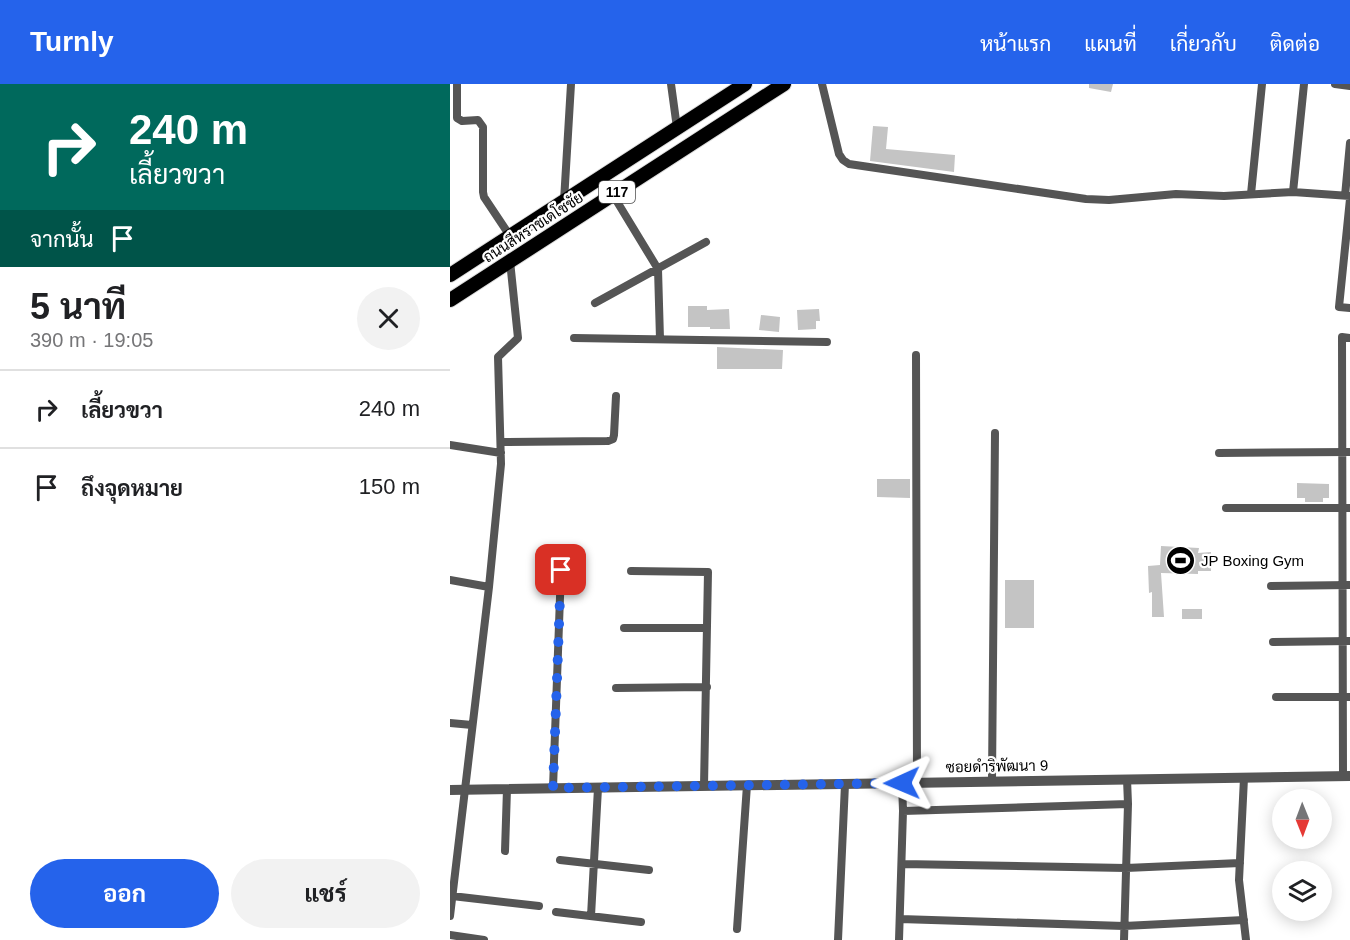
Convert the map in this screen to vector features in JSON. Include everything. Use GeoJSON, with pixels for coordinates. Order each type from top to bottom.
{"type":"FeatureCollection","features":[{"type":"Feature","properties":{"kind":"main road","name":"ถนนสีหราชเดโชชัย"},"geometry":{"type":"LineString","coordinates":[[450,275],[745,84]]}},
{"type":"Feature","properties":{"kind":"main road","name":"ถนนสีหราชเดโชชัย"},"geometry":{"type":"LineString","coordinates":[[450,300],[784,84]]}},
{"type":"Feature","properties":{"kind":"street"},"geometry":{"type":"LineString","coordinates":[[457,84],[457,118],[462,121],[478,120],[483,128],[484,197],[510,236]]}},
{"type":"Feature","properties":{"kind":"street"},"geometry":{"type":"LineString","coordinates":[[564,201],[571,84]]}},
{"type":"Feature","properties":{"kind":"street"},"geometry":{"type":"LineString","coordinates":[[671,84],[677,128]]}},
{"type":"Feature","properties":{"kind":"street"},"geometry":{"type":"LineString","coordinates":[[822,84],[839,154],[849,164],[1109,201],[1176,194],[1224,196],[1293,192],[1348,197]]}},
{"type":"Feature","properties":{"kind":"street"},"geometry":{"type":"LineString","coordinates":[[1251,194],[1262,84]]}},
{"type":"Feature","properties":{"kind":"street"},"geometry":{"type":"LineString","coordinates":[[1293,192],[1304,84]]}},
{"type":"Feature","properties":{"kind":"street"},"geometry":{"type":"LineString","coordinates":[[1335,84],[1350,86]]}},
{"type":"Feature","properties":{"kind":"street"},"geometry":{"type":"LineString","coordinates":[[1350,143],[1339,307],[1350,308]]}},
{"type":"Feature","properties":{"kind":"street"},"geometry":{"type":"LineString","coordinates":[[613,195],[658,269],[660,339]]}},
{"type":"Feature","properties":{"kind":"street"},"geometry":{"type":"LineString","coordinates":[[595,303],[706,242]]}},
{"type":"Feature","properties":{"kind":"street"},"geometry":{"type":"LineString","coordinates":[[450,916],[489,587],[501,453],[498,357],[518,338],[510,261]]}},
{"type":"Feature","properties":{"kind":"street"},"geometry":{"type":"LineString","coordinates":[[574,338],[827,342]]}},
{"type":"Feature","properties":{"kind":"street"},"geometry":{"type":"LineString","coordinates":[[1346,776],[1346,398],[1342,338],[1350,338]]}},
{"type":"Feature","properties":{"kind":"street"},"geometry":{"type":"LineString","coordinates":[[916,355],[917,783]]}},
{"type":"Feature","properties":{"kind":"street"},"geometry":{"type":"LineString","coordinates":[[501,442],[608,441],[613,439],[614,435],[616,396]]}},
{"type":"Feature","properties":{"kind":"street"},"geometry":{"type":"LineString","coordinates":[[993,782],[995,433]]}},
{"type":"Feature","properties":{"kind":"street"},"geometry":{"type":"LineString","coordinates":[[450,446],[501,453]]}},
{"type":"Feature","properties":{"kind":"street"},"geometry":{"type":"LineString","coordinates":[[1219,453],[1346,452]]}},
{"type":"Feature","properties":{"kind":"street"},"geometry":{"type":"LineString","coordinates":[[1226,508],[1346,508]]}},
{"type":"Feature","properties":{"kind":"street"},"geometry":{"type":"LineString","coordinates":[[553,788],[561,570]]}},
{"type":"Feature","properties":{"kind":"street"},"geometry":{"type":"LineString","coordinates":[[632,571],[708,572],[704,786]]}},
{"type":"Feature","properties":{"kind":"street"},"geometry":{"type":"LineString","coordinates":[[450,580],[489,587]]}},
{"type":"Feature","properties":{"kind":"street"},"geometry":{"type":"LineString","coordinates":[[1271,586],[1346,585]]}},
{"type":"Feature","properties":{"kind":"street"},"geometry":{"type":"LineString","coordinates":[[624,628],[707,628]]}},
{"type":"Feature","properties":{"kind":"street"},"geometry":{"type":"LineString","coordinates":[[1273,642],[1346,641]]}},
{"type":"Feature","properties":{"kind":"street"},"geometry":{"type":"LineString","coordinates":[[615,688],[707,687]]}},
{"type":"Feature","properties":{"kind":"street"},"geometry":{"type":"LineString","coordinates":[[1276,697],[1346,697]]}},
{"type":"Feature","properties":{"kind":"street"},"geometry":{"type":"LineString","coordinates":[[450,723],[472,725]]}},
{"type":"Feature","properties":{"kind":"street","name":"ซอยดำริพัฒนา 9"},"geometry":{"type":"LineString","coordinates":[[450,790],[1346,776]]}},
{"type":"Feature","properties":{"kind":"street"},"geometry":{"type":"LineString","coordinates":[[1244,778],[1239,879],[1246,940]]}},
{"type":"Feature","properties":{"kind":"street"},"geometry":{"type":"LineString","coordinates":[[1124,940],[1127,779]]}},
{"type":"Feature","properties":{"kind":"street"},"geometry":{"type":"LineString","coordinates":[[899,940],[902,783]]}},
{"type":"Feature","properties":{"kind":"street"},"geometry":{"type":"LineString","coordinates":[[838,940],[845,784]]}},
{"type":"Feature","properties":{"kind":"street"},"geometry":{"type":"LineString","coordinates":[[737,929],[747,785]]}},
{"type":"Feature","properties":{"kind":"street"},"geometry":{"type":"LineString","coordinates":[[591,916],[598,788]]}},
{"type":"Feature","properties":{"kind":"street"},"geometry":{"type":"LineString","coordinates":[[505,851],[507,789]]}},
{"type":"Feature","properties":{"kind":"street"},"geometry":{"type":"LineString","coordinates":[[903,811],[1128,804]]}},
{"type":"Feature","properties":{"kind":"street"},"geometry":{"type":"LineString","coordinates":[[560,860],[649,870]]}},
{"type":"Feature","properties":{"kind":"street"},"geometry":{"type":"LineString","coordinates":[[902,864],[1126,868],[1240,863]]}},
{"type":"Feature","properties":{"kind":"street"},"geometry":{"type":"LineString","coordinates":[[452,896],[539,906]]}},
{"type":"Feature","properties":{"kind":"street"},"geometry":{"type":"LineString","coordinates":[[556,912],[641,922]]}},
{"type":"Feature","properties":{"kind":"street"},"geometry":{"type":"LineString","coordinates":[[900,919],[1124,926],[1244,920]]}},
{"type":"Feature","properties":{"kind":"street"},"geometry":{"type":"LineString","coordinates":[[450,935],[484,940]]}},
{"type":"Feature","properties":{"kind":"building"},"geometry":{"type":"Polygon","coordinates":[[[1089,84],[1113,84],[1111,92],[1089,88],[1089,84]]]}},
{"type":"Feature","properties":{"kind":"building"},"geometry":{"type":"Polygon","coordinates":[[[873,126],[888,127],[886,149],[955,155],[954,172],[870,161],[873,126]]]}},
{"type":"Feature","properties":{"kind":"building"},"geometry":{"type":"Polygon","coordinates":[[[688,306],[707,306],[707,310],[729,309],[730,329],[688,327],[688,306]]]}},
{"type":"Feature","properties":{"kind":"building"},"geometry":{"type":"Polygon","coordinates":[[[819,309],[820,321],[816,321],[816,329],[798,330],[797,310],[819,309]]]}},
{"type":"Feature","properties":{"kind":"building"},"geometry":{"type":"Polygon","coordinates":[[[761,315],[780,317],[779,332],[759,330],[761,315]]]}},
{"type":"Feature","properties":{"kind":"building"},"geometry":{"type":"Polygon","coordinates":[[[717,347],[783,350],[782,369],[717,369],[717,347]]]}},
{"type":"Feature","properties":{"kind":"building"},"geometry":{"type":"Polygon","coordinates":[[[877,479],[910,479],[910,498],[877,497],[877,479]]]}},
{"type":"Feature","properties":{"kind":"building"},"geometry":{"type":"Polygon","coordinates":[[[1297,483],[1329,484],[1329,498],[1323,498],[1323,502],[1305,502],[1305,498],[1297,498],[1297,483]]]}},
{"type":"Feature","properties":{"kind":"building"},"geometry":{"type":"Polygon","coordinates":[[[1161,546],[1199,548],[1198,553],[1211,552],[1211,571],[1198,571],[1198,574],[1161,573],[1164,617],[1152,617],[1152,592],[1149,593],[1148,566],[1160,565],[1161,546]]]}},
{"type":"Feature","properties":{"kind":"building"},"geometry":{"type":"Polygon","coordinates":[[[1005,580],[1034,580],[1034,628],[1005,628],[1005,580]]]}},
{"type":"Feature","properties":{"kind":"building"},"geometry":{"type":"Polygon","coordinates":[[[1182,609],[1202,609],[1202,619],[1182,619],[1182,609]]]}},
{"type":"Feature","properties":{"kind":"place","name":"JP Boxing Gym"},"geometry":{"type":"Point","coordinates":[1180,560]}},
{"type":"Feature","properties":{"kind":"route"},"geometry":{"type":"LineString","coordinates":[[561,570],[553,788],[902,783]]}}]}
